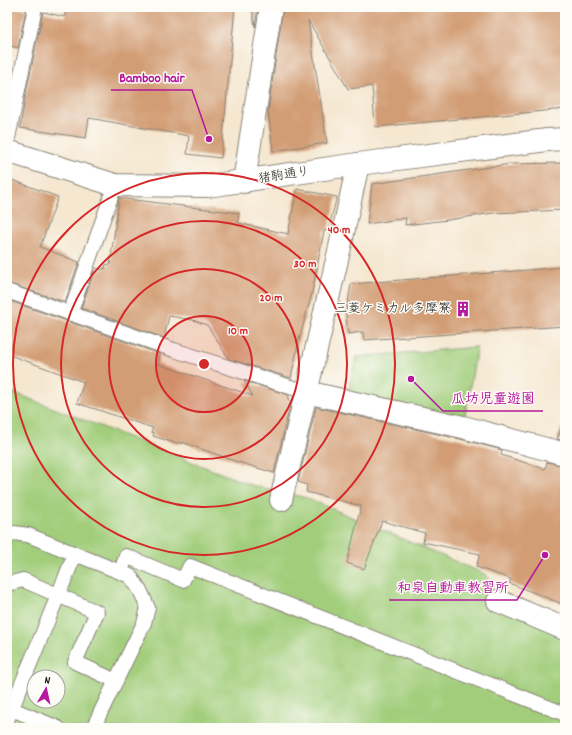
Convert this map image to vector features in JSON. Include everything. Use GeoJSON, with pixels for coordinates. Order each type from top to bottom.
{"type":"FeatureCollection","features":[{"type":"Feature","properties":{"kind":"street"},"geometry":{"type":"LineString","coordinates":[[244,182],[271,7]]}},
{"type":"Feature","properties":{"kind":"street","name":"猪駒通り"},"geometry":{"type":"LineString","coordinates":[[7,151],[115,185],[208,186],[244,182],[358,164],[565,139]]}},
{"type":"Feature","properties":{"kind":"street"},"geometry":{"type":"LineString","coordinates":[[281,500],[358,164]]}},
{"type":"Feature","properties":{"kind":"street"},"geometry":{"type":"LineString","coordinates":[[306,392],[463,427],[565,454]]}},
{"type":"Feature","properties":{"kind":"street"},"geometry":{"type":"LineString","coordinates":[[498,601],[565,628]]}},
{"type":"Feature","properties":{"kind":"lane"},"geometry":{"type":"LineString","coordinates":[[7,143],[35,7]]}},
{"type":"Feature","properties":{"kind":"lane"},"geometry":{"type":"LineString","coordinates":[[70,314],[115,185]]}},
{"type":"Feature","properties":{"kind":"lane"},"geometry":{"type":"LineString","coordinates":[[7,291],[174,350],[306,392]]}},
{"type":"Feature","properties":{"kind":"lane"},"geometry":{"type":"LineString","coordinates":[[7,536],[14,533],[28,535],[130,576],[140,590],[148,608],[144,623],[93,728]]}},
{"type":"Feature","properties":{"kind":"lane"},"geometry":{"type":"LineString","coordinates":[[58,728],[9,712],[74,554]]}},
{"type":"Feature","properties":{"kind":"lane"},"geometry":{"type":"LineString","coordinates":[[120,572],[126,556],[183,580],[190,566],[565,714]]}},
{"type":"Feature","properties":{"kind":"lane"},"geometry":{"type":"LineString","coordinates":[[7,584],[23,580],[97,612],[75,662],[116,681]]}},
{"type":"Feature","properties":{"kind":"green space"},"geometry":{"type":"Polygon","coordinates":[[[477,347],[463,427],[346,401],[356,357],[477,347]]]}},
{"type":"Feature","properties":{"kind":"green space"},"geometry":{"type":"Polygon","coordinates":[[[7,390],[251,485],[307,498],[487,575],[498,607],[565,635],[565,728],[7,728],[7,390]]]}},
{"type":"Feature","properties":{"kind":"building"},"geometry":{"type":"Polygon","coordinates":[[[7,7],[26,9],[18,48],[7,45],[7,7]]]}},
{"type":"Feature","properties":{"kind":"building"},"geometry":{"type":"Polygon","coordinates":[[[65,7],[235,7],[221,158],[187,154],[189,136],[89,118],[86,138],[20,128],[43,12],[65,17],[65,7]]]}},
{"type":"Feature","properties":{"kind":"building"},"geometry":{"type":"Polygon","coordinates":[[[252,7],[258,7],[255,27],[252,7]]]}},
{"type":"Feature","properties":{"kind":"building"},"geometry":{"type":"Polygon","coordinates":[[[283,7],[565,7],[565,109],[375,127],[372,86],[348,89],[308,20],[327,143],[273,151],[268,111],[283,7]]]}},
{"type":"Feature","properties":{"kind":"building"},"geometry":{"type":"Polygon","coordinates":[[[565,163],[565,210],[493,213],[405,225],[406,218],[367,224],[372,184],[510,164],[565,163]]]}},
{"type":"Feature","properties":{"kind":"building"},"geometry":{"type":"Polygon","coordinates":[[[7,178],[58,197],[40,247],[79,262],[65,302],[7,283],[7,178]]]}},
{"type":"Feature","properties":{"kind":"building"},"geometry":{"type":"Polygon","coordinates":[[[297,189],[337,197],[328,230],[324,231],[312,293],[299,340],[291,378],[229,359],[207,325],[193,320],[169,316],[164,338],[81,308],[95,268],[102,270],[103,268],[105,269],[106,264],[110,265],[119,198],[239,213],[238,223],[288,234],[297,189]]]}},
{"type":"Feature","properties":{"kind":"building","name":"三菱ケミカル多摩寮"},"geometry":{"type":"Polygon","coordinates":[[[565,267],[565,326],[364,340],[363,332],[348,334],[346,313],[351,284],[565,267]]]}},
{"type":"Feature","properties":{"kind":"building"},"geometry":{"type":"Polygon","coordinates":[[[7,300],[160,354],[158,364],[253,396],[244,381],[289,395],[288,401],[291,401],[274,473],[182,442],[182,444],[178,442],[177,444],[153,436],[154,433],[151,432],[153,428],[77,403],[84,382],[7,354],[7,300]]]}},
{"type":"Feature","properties":{"kind":"building"},"geometry":{"type":"Polygon","coordinates":[[[316,407],[460,439],[502,450],[501,455],[545,469],[547,462],[565,466],[565,605],[509,583],[511,579],[476,567],[480,554],[423,542],[425,533],[382,521],[364,569],[347,563],[361,506],[306,492],[307,485],[298,482],[316,407]]]}},
{"type":"Feature","properties":{"kind":"building"},"geometry":{"type":"Polygon","coordinates":[[[564,421],[565,422],[565,441],[557,439],[564,421]]]}},
{"type":"Feature","properties":{"kind":"place","name":"Bamboo hair"},"geometry":{"type":"Point","coordinates":[209,139]}},
{"type":"Feature","properties":{"kind":"place","name":"三菱ケミカル多摩寮"},"geometry":{"type":"Point","coordinates":[463,309]}},
{"type":"Feature","properties":{"kind":"place","name":"瓜坊児童遊園"},"geometry":{"type":"Point","coordinates":[411,379]}},
{"type":"Feature","properties":{"kind":"place","name":"和泉自動車教習所"},"geometry":{"type":"Point","coordinates":[545,555]}}]}
